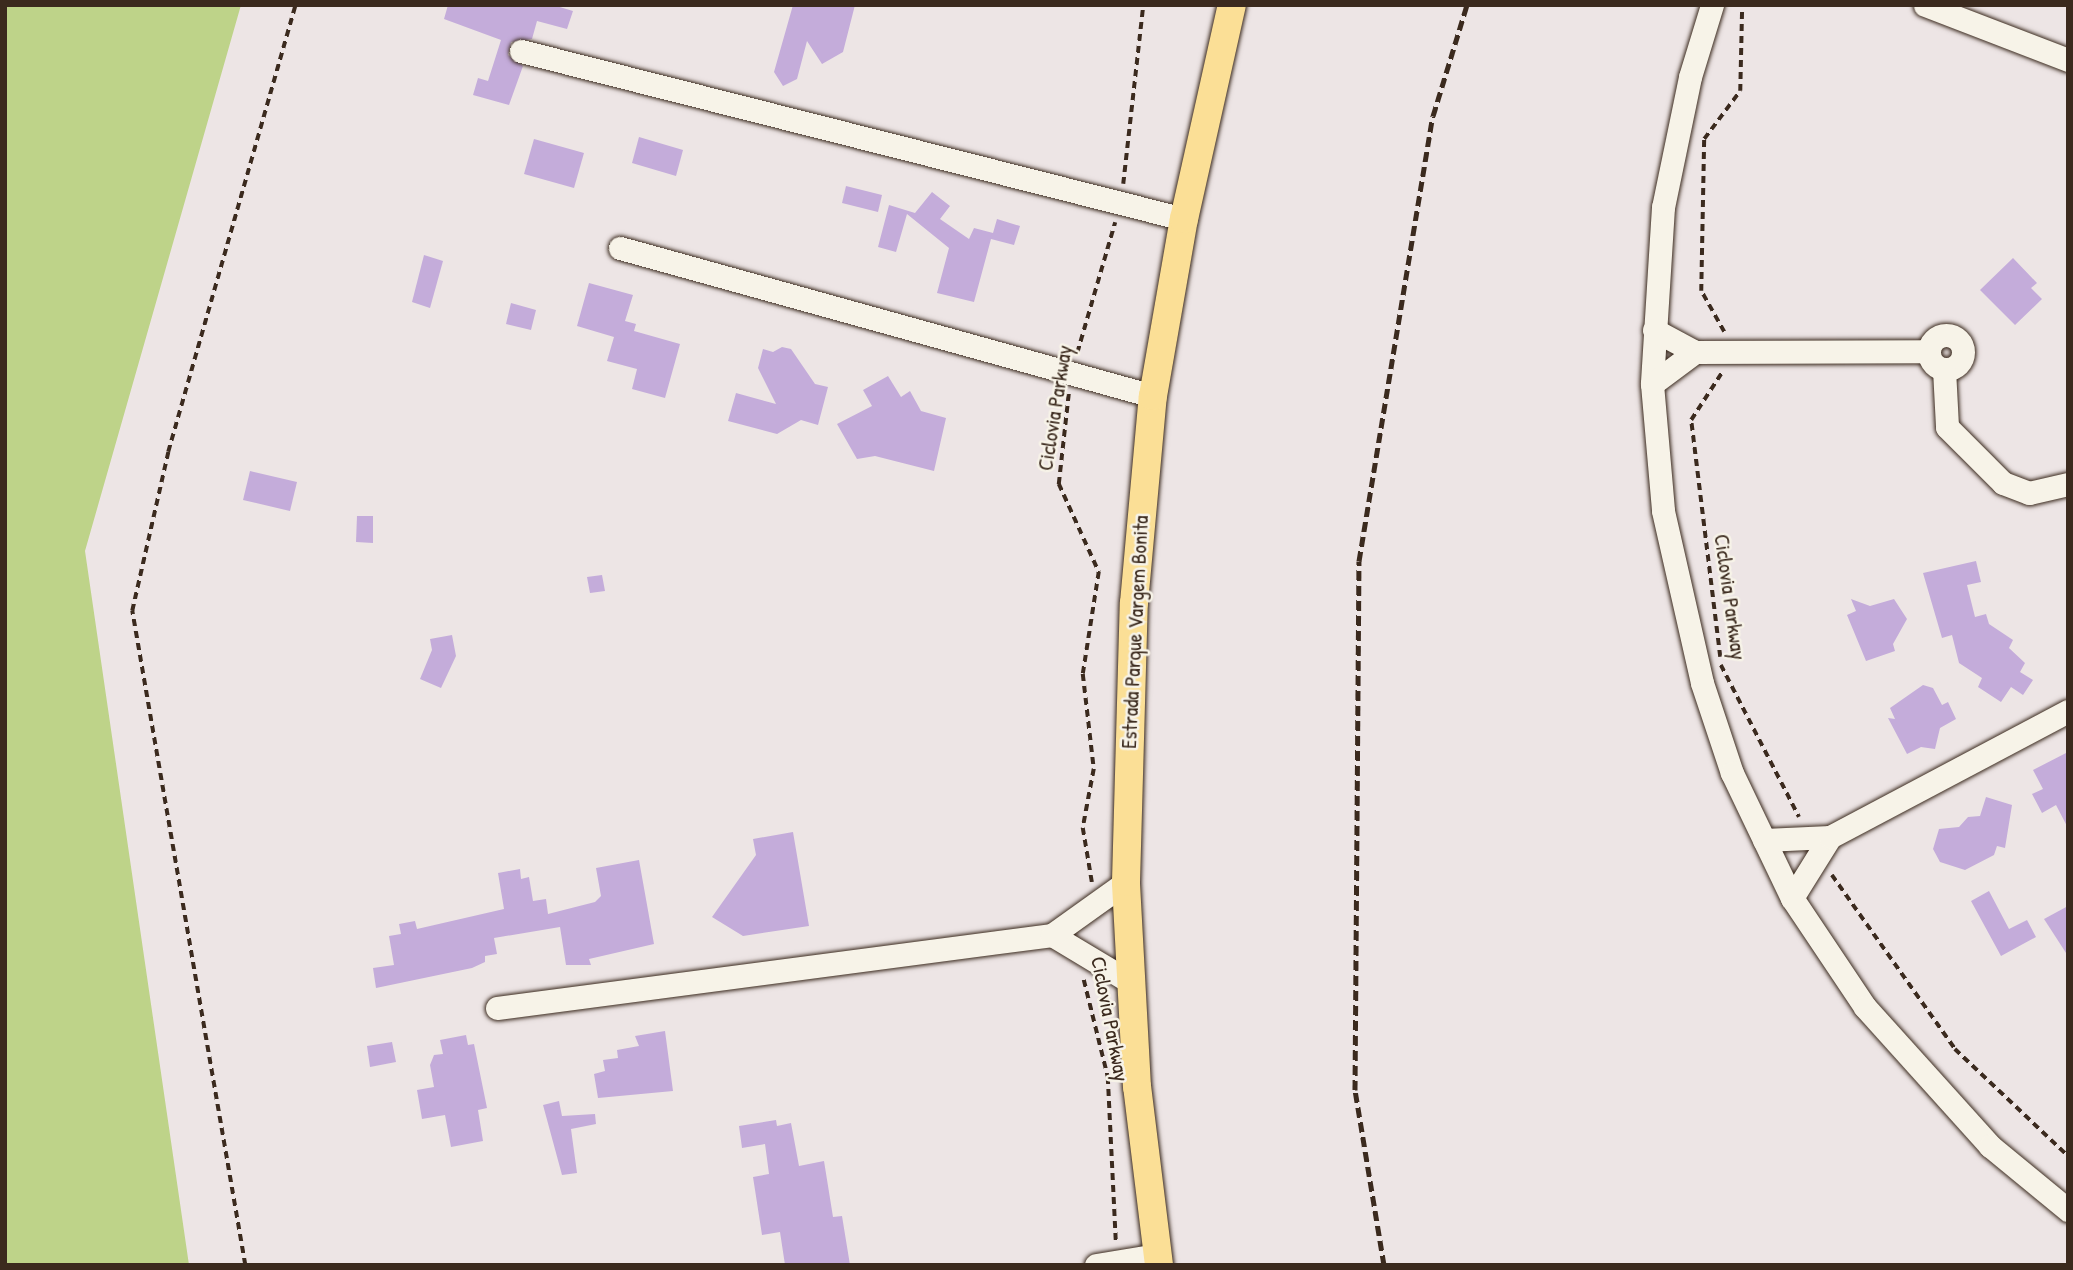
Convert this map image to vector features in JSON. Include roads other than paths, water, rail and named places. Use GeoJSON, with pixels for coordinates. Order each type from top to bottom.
{"type":"FeatureCollection","features":[{"type":"Feature","properties":{"kind":"main road","name":"Estrada Parque Vargem Bonita"},"geometry":{"type":"LineString","coordinates":[[1158,1260],[1138,1099],[1126,882],[1133,603],[1153,396],[1184,219],[1232,5]]}},
{"type":"Feature","properties":{"kind":"street"},"geometry":{"type":"LineString","coordinates":[[1712,5],[1672,157],[1654,330],[1653,384],[1663,511],[1674,574],[1702,683],[1732,773],[1792,898],[1865,1007],[1921,1073],[1990,1146],[2068,1210]]}},
{"type":"Feature","properties":{"kind":"street"},"geometry":{"type":"LineString","coordinates":[[1925,5],[2068,60]]}},
{"type":"Feature","properties":{"kind":"street"},"geometry":{"type":"LineString","coordinates":[[521,51],[1122,200],[1184,219]]}},
{"type":"Feature","properties":{"kind":"street"},"geometry":{"type":"LineString","coordinates":[[620,248],[1072,371],[1153,396]]}},
{"type":"Feature","properties":{"kind":"street"},"geometry":{"type":"LineString","coordinates":[[1654,330],[1695,352],[1929,351],[1942,336],[1959,342],[1961,361],[1944,369]]}},
{"type":"Feature","properties":{"kind":"street"},"geometry":{"type":"LineString","coordinates":[[1929,351],[1933,363],[1944,369]]}},
{"type":"Feature","properties":{"kind":"street"},"geometry":{"type":"LineString","coordinates":[[1653,384],[1695,352]]}},
{"type":"Feature","properties":{"kind":"street"},"geometry":{"type":"LineString","coordinates":[[1944,369],[1947,427],[2003,483],[2029,493],[2068,484]]}},
{"type":"Feature","properties":{"kind":"street"},"geometry":{"type":"LineString","coordinates":[[1764,840],[1819,843],[2068,711]]}},
{"type":"Feature","properties":{"kind":"street"},"geometry":{"type":"LineString","coordinates":[[1792,898],[1819,843]]}},
{"type":"Feature","properties":{"kind":"street"},"geometry":{"type":"LineString","coordinates":[[497,1008],[1052,935],[1126,882]]}},
{"type":"Feature","properties":{"kind":"street"},"geometry":{"type":"LineString","coordinates":[[1052,935],[1132,983]]}},
{"type":"Feature","properties":{"kind":"street"},"geometry":{"type":"LineString","coordinates":[[1107,1263],[1158,1260]]}},
{"type":"Feature","properties":{"kind":"railway"},"geometry":{"type":"LineString","coordinates":[[1384,1265],[1355,1090],[1359,561],[1433,116],[1467,5]]}}]}
